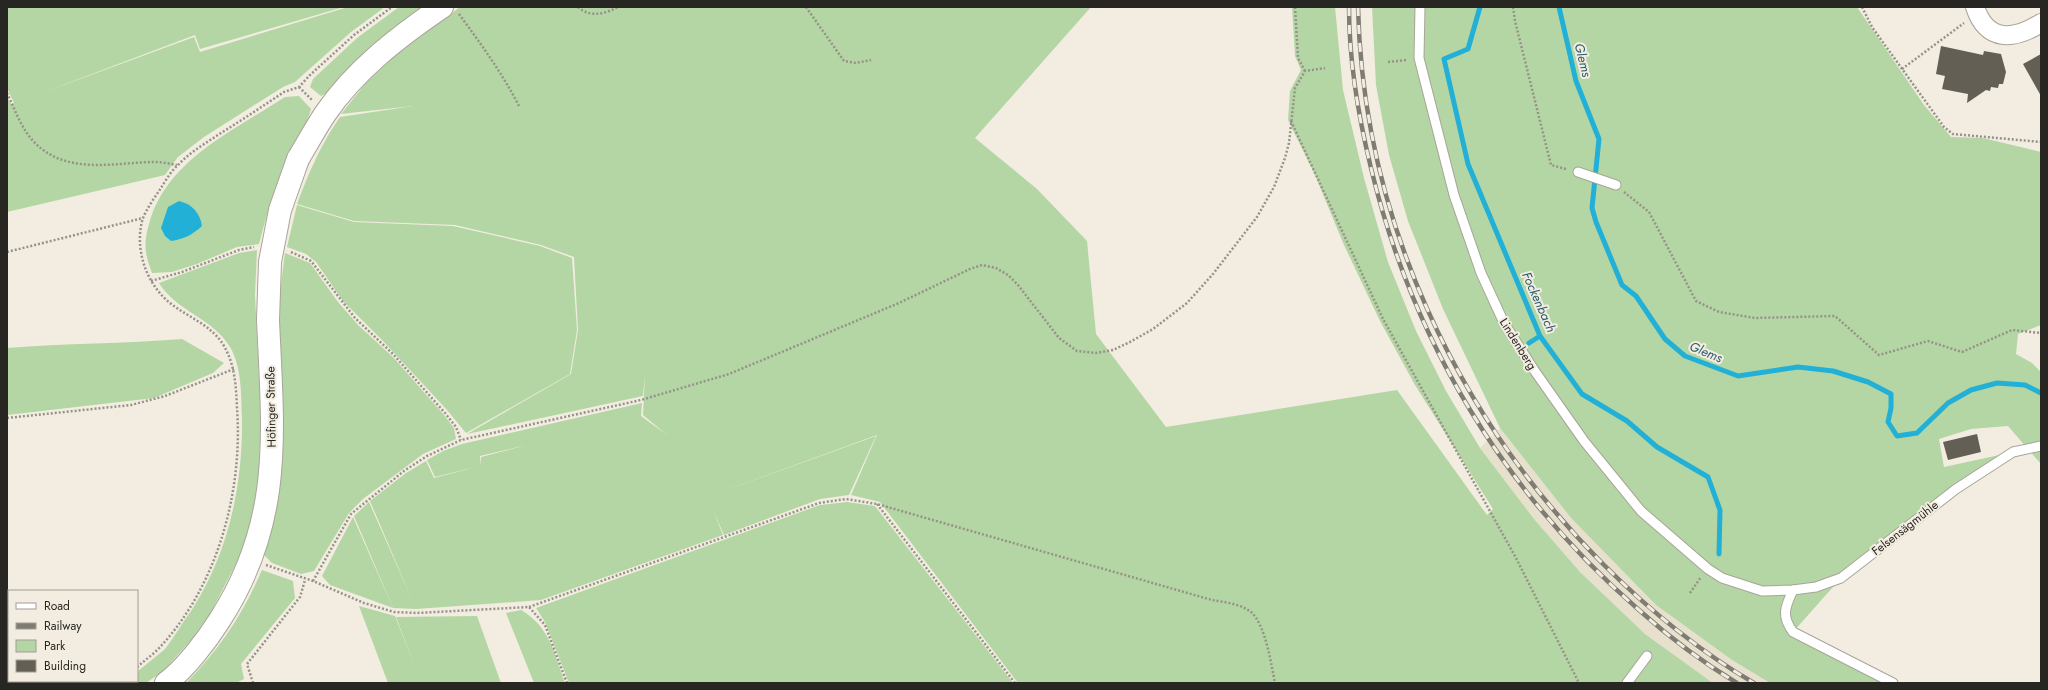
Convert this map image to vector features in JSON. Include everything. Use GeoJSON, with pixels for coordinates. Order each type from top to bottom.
{"type":"FeatureCollection","features":[{"type":"Feature","properties":{"kind":"street","name":"Höfinger Straße"},"geometry":{"type":"LineString","coordinates":[[166,683],[208,638],[233,599],[252,559],[264,518],[272,472],[273,429],[268,320],[270,262],[280,210],[298,159],[326,113],[363,69],[406,32],[449,9]]}},
{"type":"Feature","properties":{"kind":"street"},"geometry":{"type":"LineString","coordinates":[[1976,10],[1984,25],[1992,31],[2002,35],[2016,35],[2041,23]]}},
{"type":"Feature","properties":{"kind":"lane","name":"Lindenberg"},"geometry":{"type":"LineString","coordinates":[[1420,7],[1419,58],[1454,195],[1481,273],[1504,323],[1534,370],[1584,441],[1641,511],[1708,569],[1722,578],[1762,591]]}},
{"type":"Feature","properties":{"kind":"lane"},"geometry":{"type":"LineString","coordinates":[[1578,172],[1616,185]]}},
{"type":"Feature","properties":{"kind":"lane","name":"Felsensägmühle"},"geometry":{"type":"LineString","coordinates":[[1762,591],[1793,590],[1816,587],[1841,578],[1956,489],[2013,452],[2041,446]]}},
{"type":"Feature","properties":{"kind":"lane"},"geometry":{"type":"LineString","coordinates":[[1793,590],[1786,604],[1785,622],[1792,632],[1893,683]]}},
{"type":"Feature","properties":{"kind":"lane"},"geometry":{"type":"LineString","coordinates":[[1628,683],[1647,656]]}},
{"type":"Feature","properties":{"kind":"path"},"geometry":{"type":"LineString","coordinates":[[138,666],[161,646],[187,612],[208,572],[222,535],[236,471],[238,421],[234,369],[224,344],[214,332],[175,307],[160,293],[151,281],[143,263],[140,236],[143,218],[177,165],[198,148],[284,92],[299,87],[354,35],[392,7]]}},
{"type":"Feature","properties":{"kind":"path"},"geometry":{"type":"LineString","coordinates":[[578,7],[592,15],[609,12],[618,7]]}},
{"type":"Feature","properties":{"kind":"path"},"geometry":{"type":"LineString","coordinates":[[806,7],[844,61],[856,63],[871,60]]}},
{"type":"Feature","properties":{"kind":"path"},"geometry":{"type":"LineString","coordinates":[[1295,7],[1298,58],[1305,71]]}},
{"type":"Feature","properties":{"kind":"path"},"geometry":{"type":"LineString","coordinates":[[1513,7],[1515,21],[1551,165],[1578,172]]}},
{"type":"Feature","properties":{"kind":"path"},"geometry":{"type":"LineString","coordinates":[[1862,7],[1872,27],[1934,115],[1944,127],[1953,134],[2041,142]]}},
{"type":"Feature","properties":{"kind":"path"},"geometry":{"type":"LineString","coordinates":[[449,9],[485,48],[506,81],[519,106]]}},
{"type":"Feature","properties":{"kind":"path"},"geometry":{"type":"LineString","coordinates":[[1902,69],[1976,10]]}},
{"type":"Feature","properties":{"kind":"path"},"geometry":{"type":"LineString","coordinates":[[1388,62],[1419,58]]}},
{"type":"Feature","properties":{"kind":"path"},"geometry":{"type":"LineString","coordinates":[[1305,71],[1326,68]]}},
{"type":"Feature","properties":{"kind":"path"},"geometry":{"type":"LineString","coordinates":[[313,582],[351,514],[404,471],[427,456],[461,440],[641,400],[729,374],[899,303],[970,269],[982,265],[996,268],[1008,275],[1018,285],[1059,338],[1077,351],[1096,353],[1113,350],[1153,330],[1187,303],[1235,247],[1257,218],[1274,187],[1289,143],[1295,88],[1305,71]]}},
{"type":"Feature","properties":{"kind":"path"},"geometry":{"type":"LineString","coordinates":[[7,92],[22,125],[35,143],[53,156],[80,165],[111,165],[157,162],[177,165]]}},
{"type":"Feature","properties":{"kind":"path"},"geometry":{"type":"LineString","coordinates":[[1291,121],[1383,319],[1516,558],[1578,683]]}},
{"type":"Feature","properties":{"kind":"path"},"geometry":{"type":"LineString","coordinates":[[1616,185],[1649,212],[1696,301],[1719,312],[1755,318],[1835,316],[1879,355],[1928,341],[1962,352],[2012,330],[2041,333]]}},
{"type":"Feature","properties":{"kind":"path"},"geometry":{"type":"LineString","coordinates":[[7,252],[143,218]]}},
{"type":"Feature","properties":{"kind":"path"},"geometry":{"type":"LineString","coordinates":[[151,281],[182,272],[239,250],[256,247]]}},
{"type":"Feature","properties":{"kind":"path"},"geometry":{"type":"LineString","coordinates":[[287,251],[311,261],[355,318],[393,354],[445,413],[456,427],[461,440]]}},
{"type":"Feature","properties":{"kind":"path"},"geometry":{"type":"LineString","coordinates":[[7,418],[131,405],[165,396],[234,369]]}},
{"type":"Feature","properties":{"kind":"path"},"geometry":{"type":"LineString","coordinates":[[252,559],[364,603],[394,612],[417,613],[529,607],[819,503],[846,499],[877,504],[1212,600],[1233,604],[1252,613],[1264,634],[1275,683]]}},
{"type":"Feature","properties":{"kind":"path"},"geometry":{"type":"LineString","coordinates":[[877,504],[1015,683]]}},
{"type":"Feature","properties":{"kind":"path"},"geometry":{"type":"LineString","coordinates":[[1690,593],[1708,569]]}},
{"type":"Feature","properties":{"kind":"path"},"geometry":{"type":"LineString","coordinates":[[253,683],[247,664],[300,597],[305,580]]}},
{"type":"Feature","properties":{"kind":"path"},"geometry":{"type":"LineString","coordinates":[[529,607],[545,625],[567,683]]}},
{"type":"Feature","properties":{"kind":"shaded area"},"geometry":{"type":"Polygon","coordinates":[[[1500,428],[1571,518],[1656,605],[1732,660],[1770,683],[1713,683],[1645,634],[1580,572],[1534,519],[1480,448],[1500,428]]]}},
{"type":"Feature","properties":{"kind":"green space"},"geometry":{"type":"Polygon","coordinates":[[[7,7],[344,7],[200,49],[195,35],[39,94],[194,37],[200,52],[348,7],[385,7],[351,32],[295,82],[283,87],[204,137],[178,157],[165,175],[7,212],[7,97],[11,104],[14,103],[7,88],[7,7]]]}},
{"type":"Feature","properties":{"kind":"green space"},"geometry":{"type":"Polygon","coordinates":[[[399,7],[422,7],[373,44],[328,92],[321,96],[310,87],[313,79],[357,38],[399,7]]]}},
{"type":"Feature","properties":{"kind":"green space"},"geometry":{"type":"Polygon","coordinates":[[[460,7],[1091,7],[975,138],[1037,189],[1087,241],[1096,334],[1166,427],[1397,390],[1487,515],[1493,509],[1415,385],[1380,321],[1344,245],[1315,175],[1288,120],[1290,91],[1301,70],[1295,56],[1292,7],[1335,7],[1343,90],[1364,178],[1388,262],[1416,331],[1446,391],[1480,448],[1534,519],[1580,572],[1645,634],[1713,683],[1018,683],[880,502],[851,495],[877,435],[707,497],[876,436],[849,495],[820,499],[724,535],[713,510],[723,535],[541,600],[416,609],[393,608],[354,516],[369,502],[413,602],[370,501],[406,473],[426,461],[434,478],[480,466],[435,477],[427,460],[443,451],[462,444],[642,403],[641,416],[667,435],[643,415],[645,375],[643,396],[467,434],[571,374],[578,330],[574,257],[541,245],[455,225],[354,221],[297,204],[316,159],[327,137],[340,117],[413,106],[341,114],[366,83],[394,57],[460,7]],[[527,445],[480,456],[480,466],[481,457],[527,445]]]}},
{"type":"Feature","properties":{"kind":"green space"},"geometry":{"type":"Polygon","coordinates":[[[1372,7],[1857,7],[1924,105],[1951,137],[1983,138],[2041,152],[2041,325],[2018,334],[2016,354],[2032,363],[2041,372],[2041,464],[2008,426],[1971,429],[1939,439],[1944,467],[2013,452],[1841,578],[1793,632],[1893,683],[1770,683],[1732,660],[1656,605],[1571,518],[1500,428],[1443,309],[1408,221],[1389,155],[1376,85],[1372,7]]]}},
{"type":"Feature","properties":{"kind":"green space"},"geometry":{"type":"Polygon","coordinates":[[[299,96],[311,109],[304,126],[289,153],[280,176],[259,244],[237,247],[197,264],[172,272],[152,273],[146,251],[147,232],[151,217],[160,196],[173,178],[189,162],[226,133],[285,97],[299,96]]]}},
{"type":"Feature","properties":{"kind":"green space"},"geometry":{"type":"Polygon","coordinates":[[[297,205],[354,222],[453,226],[540,246],[572,258],[577,330],[570,374],[466,433],[447,410],[383,341],[343,301],[316,262],[306,254],[287,247],[297,205]]]}},
{"type":"Feature","properties":{"kind":"green space"},"geometry":{"type":"Polygon","coordinates":[[[257,250],[255,295],[261,419],[258,489],[251,523],[241,554],[211,612],[192,639],[163,671],[146,683],[124,683],[138,682],[138,671],[165,649],[197,601],[210,577],[221,552],[229,526],[235,499],[242,445],[239,372],[230,347],[214,328],[175,301],[166,293],[159,283],[239,253],[257,250]]]}},
{"type":"Feature","properties":{"kind":"green space"},"geometry":{"type":"Polygon","coordinates":[[[285,253],[310,263],[338,302],[358,325],[393,357],[444,415],[454,428],[456,439],[423,454],[363,499],[349,513],[314,571],[301,574],[272,563],[263,554],[274,518],[281,474],[283,438],[278,308],[285,253]]]}},
{"type":"Feature","properties":{"kind":"green space"},"geometry":{"type":"Polygon","coordinates":[[[182,339],[224,363],[213,373],[154,398],[7,415],[7,348],[182,339]]]}},
{"type":"Feature","properties":{"kind":"green space"},"geometry":{"type":"Polygon","coordinates":[[[847,502],[875,506],[1013,683],[569,683],[545,622],[536,608],[820,505],[847,502]]]}},
{"type":"Feature","properties":{"kind":"green space"},"geometry":{"type":"Polygon","coordinates":[[[353,517],[393,608],[330,585],[322,576],[353,517]]]}},
{"type":"Feature","properties":{"kind":"green space"},"geometry":{"type":"Polygon","coordinates":[[[262,570],[293,581],[295,598],[241,664],[244,679],[236,683],[186,683],[210,657],[230,630],[255,586],[262,570]]]}},
{"type":"Feature","properties":{"kind":"green space"},"geometry":{"type":"Polygon","coordinates":[[[359,606],[395,616],[415,667],[396,617],[477,616],[501,683],[388,683],[359,606]]]}},
{"type":"Feature","properties":{"kind":"green space"},"geometry":{"type":"Polygon","coordinates":[[[521,610],[539,624],[545,633],[554,651],[565,683],[534,683],[506,613],[521,610]]]}},
{"type":"Feature","properties":{"kind":"water"},"geometry":{"type":"Polygon","coordinates":[[[179,201],[188,204],[195,210],[202,226],[188,236],[171,241],[165,236],[161,228],[168,207],[179,201]]]}},
{"type":"Feature","properties":{"kind":"building"},"geometry":{"type":"Polygon","coordinates":[[[1941,46],[1983,55],[1984,51],[2001,54],[2006,72],[2003,84],[1999,84],[1998,88],[1991,87],[1990,91],[1986,90],[1967,103],[1968,94],[1942,89],[1945,76],[1936,74],[1941,46]]]}},
{"type":"Feature","properties":{"kind":"building"},"geometry":{"type":"Polygon","coordinates":[[[2041,54],[2041,96],[2023,64],[2041,54]]]}},
{"type":"Feature","properties":{"kind":"building"},"geometry":{"type":"Polygon","coordinates":[[[1977,434],[1981,452],[1948,460],[1943,442],[1977,434]]]}},
{"type":"Feature","properties":{"kind":"waterway","name":"Fockenbach"},"geometry":{"type":"LineString","coordinates":[[1480,7],[1468,49],[1444,59],[1468,164],[1540,336],[1582,394],[1627,421],[1657,447],[1708,477],[1720,510],[1719,554]]}},
{"type":"Feature","properties":{"kind":"waterway","name":"Glems"},"geometry":{"type":"LineString","coordinates":[[1559,7],[1576,81],[1599,139],[1592,208],[1596,222],[1622,285],[1636,296],[1665,339],[1685,356],[1738,376],[1798,367],[1833,371],[1868,382],[1891,394],[1891,408],[1888,422],[1897,436],[1917,433],[1948,403],[1971,390],[1997,383],[2025,385],[2041,393]]}},
{"type":"Feature","properties":{"kind":"waterway"},"geometry":{"type":"LineString","coordinates":[[1529,343],[1540,336]]}},
{"type":"Feature","properties":{"kind":"railway"},"geometry":{"type":"LineString","coordinates":[[1349,7],[1349,28],[1358,108],[1371,168],[1389,232],[1411,293],[1438,353],[1470,410],[1506,465],[1546,516],[1591,565],[1662,630],[1686,649],[1737,683]]}},
{"type":"Feature","properties":{"kind":"railway"},"geometry":{"type":"LineString","coordinates":[[1358,7],[1364,85],[1378,162],[1399,237],[1427,309],[1462,378],[1503,444],[1550,506],[1603,564],[1656,613],[1694,643],[1754,683]]}}]}
